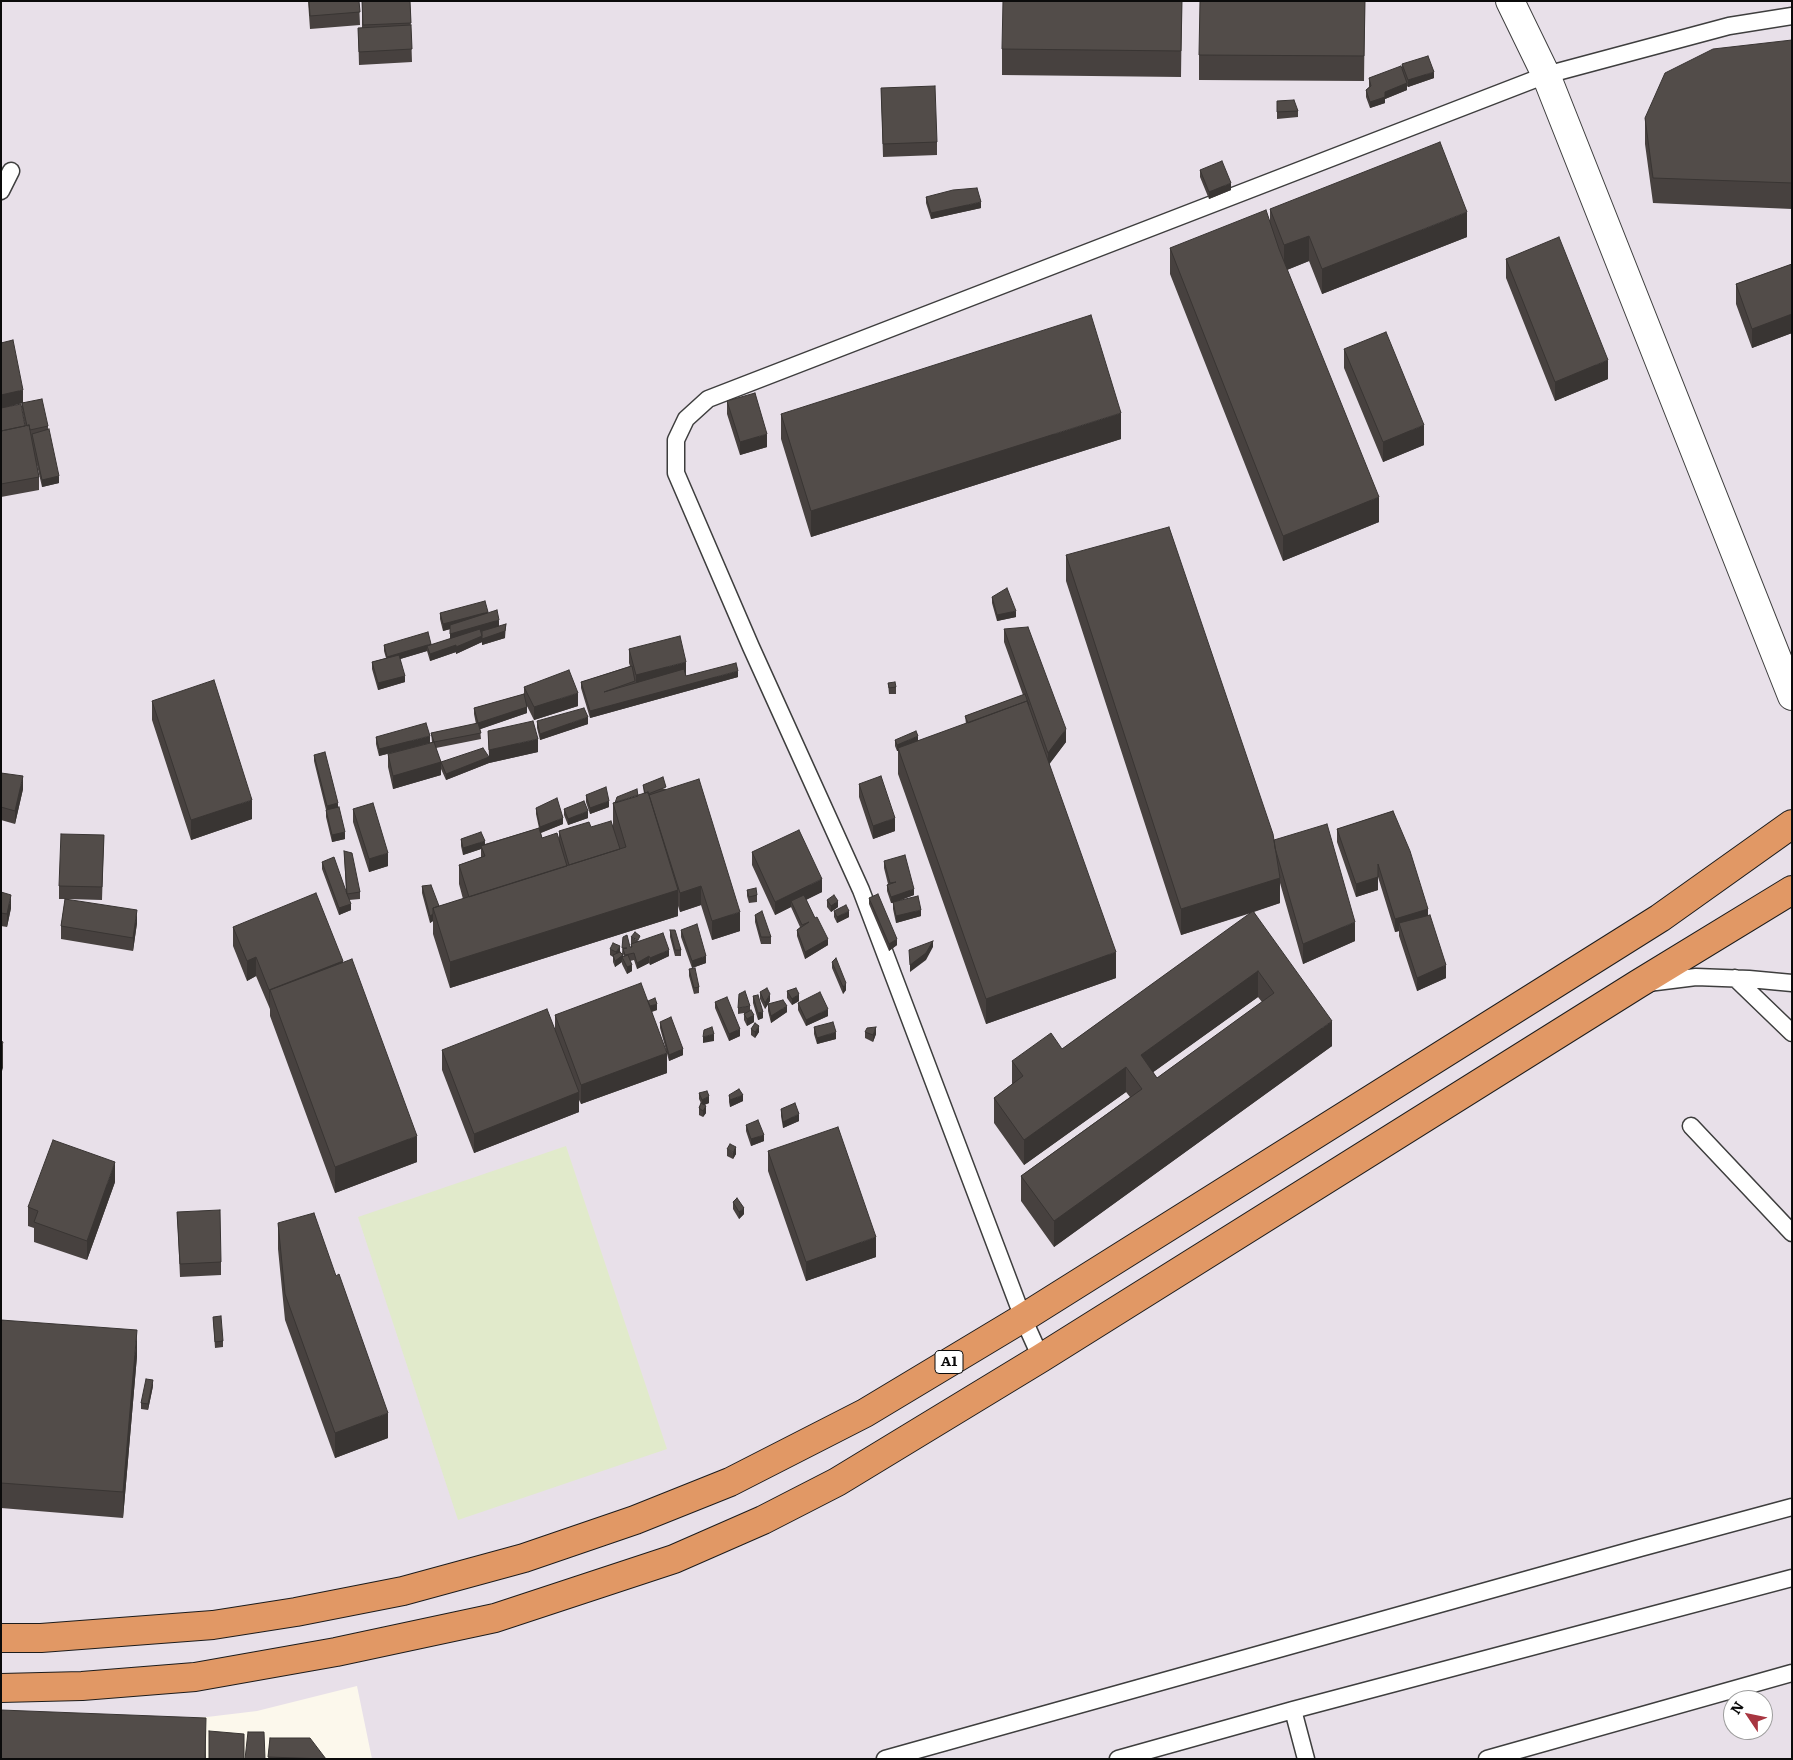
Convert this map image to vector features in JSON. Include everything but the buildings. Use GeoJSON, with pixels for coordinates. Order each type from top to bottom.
{"type":"FeatureCollection","features":[{"type":"Feature","properties":{"kind":"highway","name":"A1"},"geometry":{"type":"LineString","coordinates":[[1,1638],[41,1638],[213,1625],[296,1612],[403,1591],[524,1558],[635,1520],[730,1482],[865,1413],[1023,1318],[1660,918],[1792,824]]}},
{"type":"Feature","properties":{"kind":"highway"},"geometry":{"type":"LineString","coordinates":[[1,1688],[82,1686],[195,1677],[336,1652],[494,1618],[674,1559],[763,1520],[837,1482],[1041,1358],[1638,984],[1792,890]]}},
{"type":"Feature","properties":{"kind":"street"},"geometry":{"type":"LineString","coordinates":[[1510,1],[1546,75],[1792,696]]}},
{"type":"Feature","properties":{"kind":"lane"},"geometry":{"type":"LineString","coordinates":[[1041,1358],[1023,1318],[860,890],[751,647],[676,473],[676,440],[686,419],[708,398],[1546,75],[1729,26],[1792,16]]}},
{"type":"Feature","properties":{"kind":"lane"},"geometry":{"type":"LineString","coordinates":[[1,191],[11,171]]}},
{"type":"Feature","properties":{"kind":"lane"},"geometry":{"type":"LineString","coordinates":[[1638,984],[1696,978],[1735,978],[1792,983]]}},
{"type":"Feature","properties":{"kind":"lane"},"geometry":{"type":"LineString","coordinates":[[1735,978],[1792,1033]]}},
{"type":"Feature","properties":{"kind":"lane"},"geometry":{"type":"LineString","coordinates":[[1691,1126],[1792,1232]]}},
{"type":"Feature","properties":{"kind":"lane"},"geometry":{"type":"LineString","coordinates":[[885,1759],[1630,1550],[1792,1507]]}},
{"type":"Feature","properties":{"kind":"lane"},"geometry":{"type":"LineString","coordinates":[[1118,1759],[1293,1710],[1792,1578]]}},
{"type":"Feature","properties":{"kind":"lane"},"geometry":{"type":"LineString","coordinates":[[1487,1759],[1792,1673]]}},
{"type":"Feature","properties":{"kind":"lane"},"geometry":{"type":"LineString","coordinates":[[1293,1710],[1306,1759]]}},
{"type":"Feature","properties":{"kind":"shaded area"},"geometry":{"type":"Polygon","coordinates":[[[1,1],[1792,1],[1792,1759],[372,1759],[357,1686],[257,1711],[207,1717],[1,1724],[1,1]]]}},
{"type":"Feature","properties":{"kind":"green space"},"geometry":{"type":"Polygon","coordinates":[[[566,1146],[667,1449],[458,1520],[358,1217],[566,1146]]]}}]}
